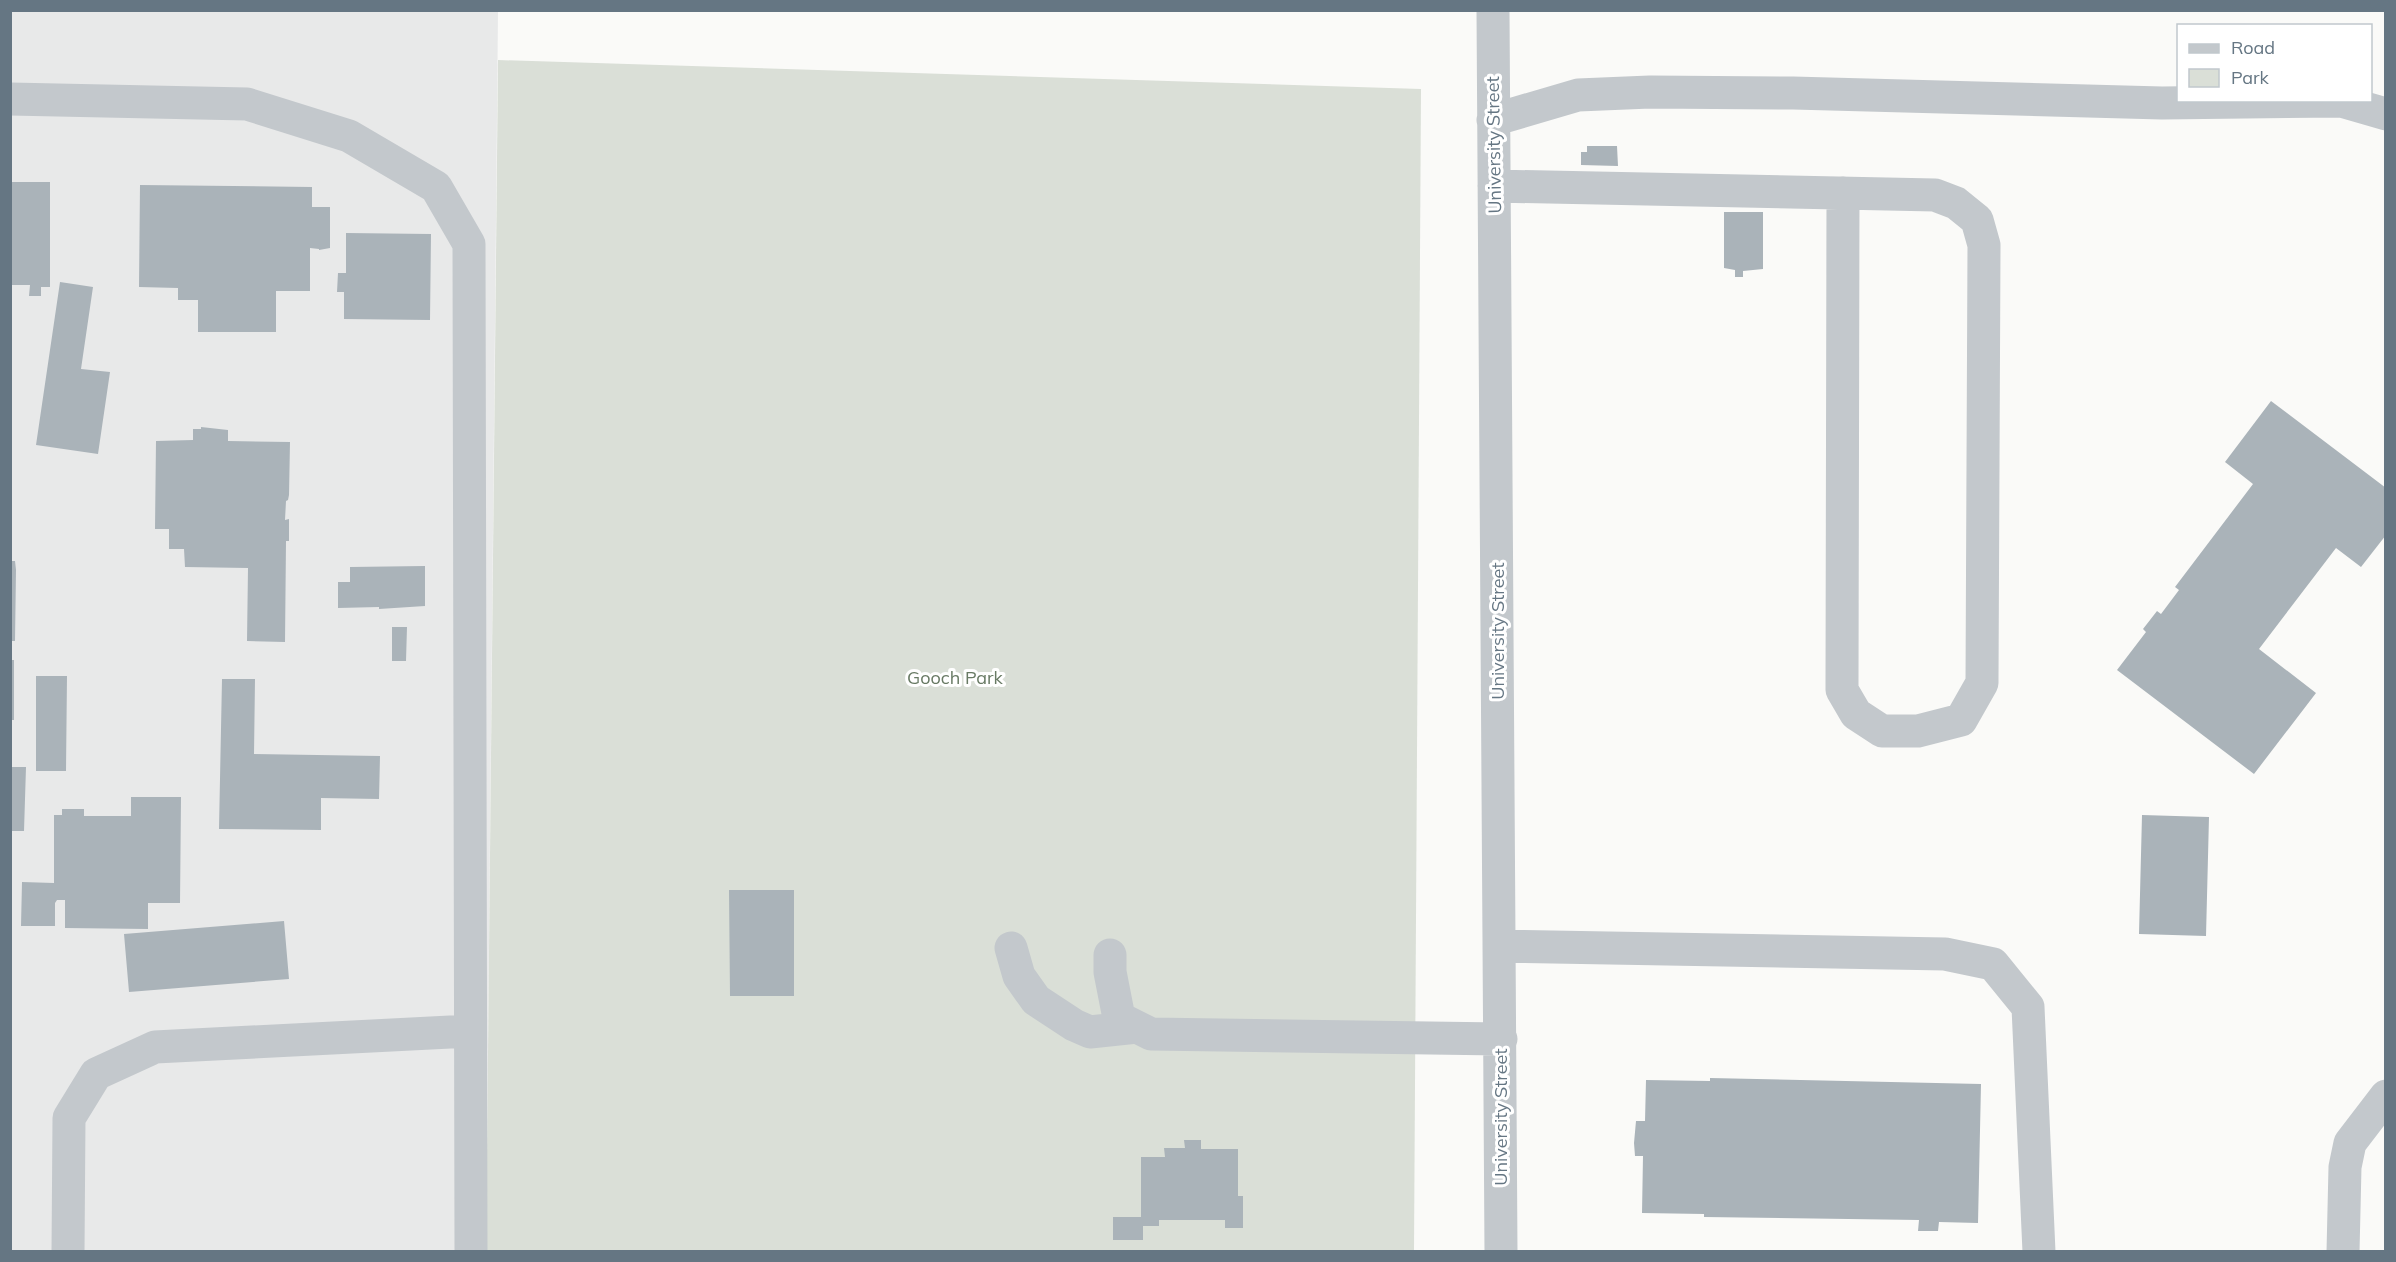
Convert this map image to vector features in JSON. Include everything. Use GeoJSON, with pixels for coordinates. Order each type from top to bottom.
{"type":"FeatureCollection","features":[{"type":"Feature","properties":{"kind":"street","name":"University Street"},"geometry":{"type":"LineString","coordinates":[[1493,10],[1502,1039],[1501,1251]]}},
{"type":"Feature","properties":{"kind":"street"},"geometry":{"type":"LineString","coordinates":[[1493,120],[1578,95],[1650,92],[1793,93],[2162,103],[2252,102]]}},
{"type":"Feature","properties":{"kind":"street"},"geometry":{"type":"LineString","coordinates":[[10,99],[248,104],[338,132],[349,136],[436,187],[469,244],[471,1251]]}},
{"type":"Feature","properties":{"kind":"street"},"geometry":{"type":"LineString","coordinates":[[2344,102],[2385,114]]}},
{"type":"Feature","properties":{"kind":"street"},"geometry":{"type":"LineString","coordinates":[[1494,186],[1843,193],[1935,195],[1956,203],[1977,220],[1984,245],[1982,683],[1961,720],[1918,731],[1882,731],[1856,714],[1842,690],[1843,193]]}},
{"type":"Feature","properties":{"kind":"street"},"geometry":{"type":"LineString","coordinates":[[1500,946],[1945,954],[1993,964],[2028,1007],[2039,1251]]}},
{"type":"Feature","properties":{"kind":"street"},"geometry":{"type":"LineString","coordinates":[[1011,948],[1019,976],[1036,1000],[1074,1025],[1090,1032],[1137,1027]]}},
{"type":"Feature","properties":{"kind":"street"},"geometry":{"type":"LineString","coordinates":[[1110,955],[1110,972],[1119,1018],[1151,1034],[1502,1039]]}},
{"type":"Feature","properties":{"kind":"street"},"geometry":{"type":"LineString","coordinates":[[68,1251],[69,1118],[96,1074],[155,1047],[470,1031]]}},
{"type":"Feature","properties":{"kind":"street"},"geometry":{"type":"LineString","coordinates":[[2343,1251],[2345,1167],[2350,1143],[2385,1096]]}},
{"type":"Feature","properties":{"kind":"shaded area"},"geometry":{"type":"Polygon","coordinates":[[[10,11],[498,11],[486,1251],[11,1251],[10,11]]]}},
{"type":"Feature","properties":{"kind":"green space","name":"Gooch Park"},"geometry":{"type":"Polygon","coordinates":[[[498,60],[1421,89],[1414,1251],[486,1252],[498,60]]]}},
{"type":"Feature","properties":{"kind":"building"},"geometry":{"type":"Polygon","coordinates":[[[1587,146],[1617,146],[1618,166],[1581,165],[1581,152],[1587,152],[1587,146]]]}},
{"type":"Feature","properties":{"kind":"building"},"geometry":{"type":"Polygon","coordinates":[[[10,182],[50,182],[50,287],[41,287],[41,296],[29,296],[30,285],[10,285],[10,182]]]}},
{"type":"Feature","properties":{"kind":"building"},"geometry":{"type":"Polygon","coordinates":[[[140,185],[312,187],[312,207],[330,207],[330,248],[319,250],[310,248],[310,291],[276,291],[276,332],[198,332],[198,300],[178,300],[178,288],[139,287],[140,185]]]}},
{"type":"Feature","properties":{"kind":"building"},"geometry":{"type":"Polygon","coordinates":[[[1724,212],[1763,212],[1763,269],[1743,271],[1743,277],[1735,277],[1735,270],[1724,268],[1724,212]]]}},
{"type":"Feature","properties":{"kind":"building"},"geometry":{"type":"Polygon","coordinates":[[[346,233],[431,234],[430,320],[344,319],[344,292],[337,292],[338,273],[346,273],[346,233]]]}},
{"type":"Feature","properties":{"kind":"building"},"geometry":{"type":"Polygon","coordinates":[[[60,282],[93,287],[81,369],[110,372],[98,454],[36,445],[60,282]]]}},
{"type":"Feature","properties":{"kind":"building"},"geometry":{"type":"Polygon","coordinates":[[[2271,401],[2386,488],[2386,535],[2361,567],[2336,548],[2259,649],[2316,693],[2254,774],[2117,670],[2146,632],[2143,629],[2157,611],[2161,614],[2179,590],[2175,587],[2253,484],[2225,462],[2271,401]]]}},
{"type":"Feature","properties":{"kind":"building"},"geometry":{"type":"Polygon","coordinates":[[[201,427],[228,430],[228,441],[290,442],[289,495],[286,501],[285,520],[289,519],[289,541],[286,541],[285,642],[247,641],[248,568],[185,567],[184,549],[169,549],[169,529],[155,529],[156,441],[193,440],[193,429],[201,429],[201,427]]]}},
{"type":"Feature","properties":{"kind":"building"},"geometry":{"type":"Polygon","coordinates":[[[10,561],[15,561],[16,570],[15,641],[10,641],[10,561]]]}},
{"type":"Feature","properties":{"kind":"building"},"geometry":{"type":"Polygon","coordinates":[[[425,566],[425,606],[379,609],[379,607],[338,608],[338,582],[350,582],[350,567],[425,566]]]}},
{"type":"Feature","properties":{"kind":"building"},"geometry":{"type":"Polygon","coordinates":[[[392,627],[407,627],[406,661],[392,661],[392,627]]]}},
{"type":"Feature","properties":{"kind":"building"},"geometry":{"type":"Polygon","coordinates":[[[10,660],[14,660],[14,720],[10,720],[10,660]]]}},
{"type":"Feature","properties":{"kind":"building"},"geometry":{"type":"Polygon","coordinates":[[[36,676],[67,676],[66,771],[36,771],[36,676]]]}},
{"type":"Feature","properties":{"kind":"building"},"geometry":{"type":"Polygon","coordinates":[[[222,679],[255,679],[254,754],[380,756],[379,799],[321,798],[321,830],[219,829],[222,679]]]}},
{"type":"Feature","properties":{"kind":"building"},"geometry":{"type":"Polygon","coordinates":[[[10,767],[26,767],[24,831],[10,831],[10,767]]]}},
{"type":"Feature","properties":{"kind":"building"},"geometry":{"type":"Polygon","coordinates":[[[131,797],[181,797],[180,903],[148,903],[148,929],[65,928],[65,900],[57,900],[55,903],[55,926],[21,926],[22,882],[54,883],[54,815],[62,815],[62,809],[84,809],[84,816],[131,816],[131,797]]]}},
{"type":"Feature","properties":{"kind":"building"},"geometry":{"type":"Polygon","coordinates":[[[2142,815],[2209,817],[2206,936],[2139,934],[2142,815]]]}},
{"type":"Feature","properties":{"kind":"building"},"geometry":{"type":"Polygon","coordinates":[[[729,890],[794,890],[794,996],[730,996],[729,890]]]}},
{"type":"Feature","properties":{"kind":"building"},"geometry":{"type":"Polygon","coordinates":[[[284,921],[289,979],[129,992],[124,934],[284,921]]]}},
{"type":"Feature","properties":{"kind":"building"},"geometry":{"type":"Polygon","coordinates":[[[1710,1078],[1981,1084],[1978,1223],[1939,1222],[1938,1231],[1918,1231],[1919,1220],[1704,1217],[1704,1214],[1642,1213],[1643,1156],[1635,1156],[1634,1143],[1636,1121],[1645,1121],[1646,1080],[1710,1081],[1710,1078]]]}},
{"type":"Feature","properties":{"kind":"building"},"geometry":{"type":"Polygon","coordinates":[[[1184,1140],[1201,1140],[1201,1149],[1238,1149],[1238,1196],[1243,1196],[1243,1228],[1225,1228],[1225,1220],[1159,1220],[1159,1226],[1143,1226],[1143,1240],[1113,1240],[1113,1217],[1141,1217],[1141,1157],[1165,1157],[1164,1148],[1185,1148],[1184,1140]]]}}]}
